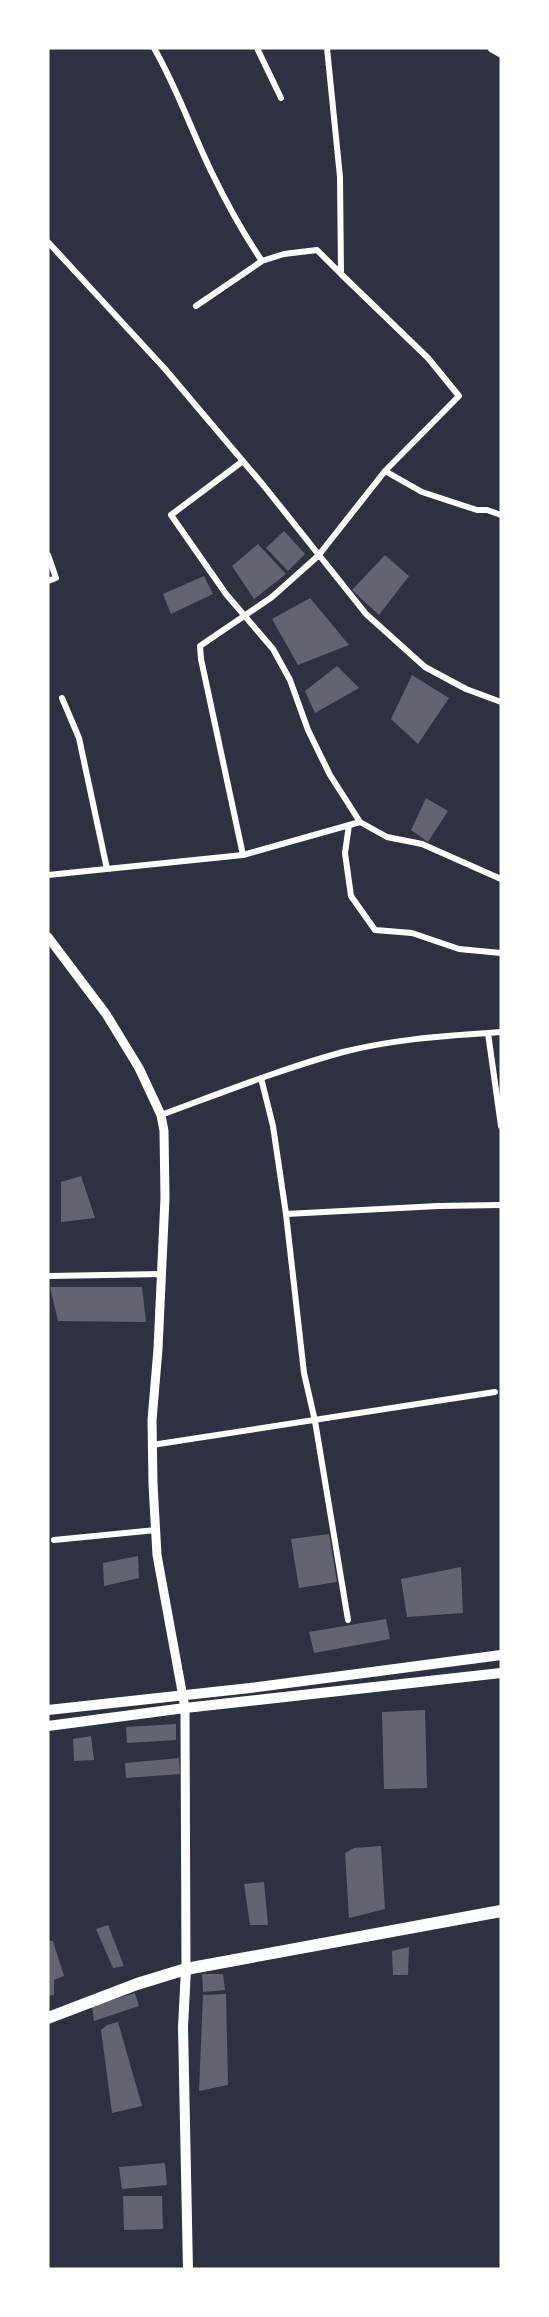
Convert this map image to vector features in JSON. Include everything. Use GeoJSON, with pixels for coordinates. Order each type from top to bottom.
{"type":"FeatureCollection","features":[{"type":"Feature","properties":{"kind":"main road"},"geometry":{"type":"LineString","coordinates":[[48,1710],[501,1655]]}},
{"type":"Feature","properties":{"kind":"main road"},"geometry":{"type":"LineString","coordinates":[[48,1726],[185,1708],[501,1673]]}},
{"type":"Feature","properties":{"kind":"main road"},"geometry":{"type":"LineString","coordinates":[[48,2018],[138,1984],[186,1970],[501,1911]]}},
{"type":"Feature","properties":{"kind":"main road"},"geometry":{"type":"LineString","coordinates":[[186,1970],[183,2027],[188,2269]]}},
{"type":"Feature","properties":{"kind":"street"},"geometry":{"type":"LineString","coordinates":[[154,48],[171,77],[235,221],[262,261]]}},
{"type":"Feature","properties":{"kind":"street"},"geometry":{"type":"LineString","coordinates":[[257,48],[281,98]]}},
{"type":"Feature","properties":{"kind":"street"},"geometry":{"type":"LineString","coordinates":[[327,48],[340,177],[340,274]]}},
{"type":"Feature","properties":{"kind":"street"},"geometry":{"type":"LineString","coordinates":[[492,48],[501,53]]}},
{"type":"Feature","properties":{"kind":"street"},"geometry":{"type":"LineString","coordinates":[[48,242],[165,369],[243,461],[366,614],[425,667],[466,689],[501,702]]}},
{"type":"Feature","properties":{"kind":"street"},"geometry":{"type":"LineString","coordinates":[[196,306],[262,261],[284,254],[317,250],[428,358],[459,396],[385,471],[318,556],[272,597],[200,646],[243,855]]}},
{"type":"Feature","properties":{"kind":"street"},"geometry":{"type":"LineString","coordinates":[[243,461],[171,515],[243,615],[273,649],[290,680],[308,730],[330,775],[360,822],[387,837],[422,844],[501,879]]}},
{"type":"Feature","properties":{"kind":"street"},"geometry":{"type":"LineString","coordinates":[[385,471],[422,492],[477,510],[487,510],[501,515]]}},
{"type":"Feature","properties":{"kind":"street"},"geometry":{"type":"LineString","coordinates":[[48,555],[56,578],[48,581]]}},
{"type":"Feature","properties":{"kind":"street"},"geometry":{"type":"LineString","coordinates":[[62,698],[79,738],[107,869]]}},
{"type":"Feature","properties":{"kind":"street"},"geometry":{"type":"LineString","coordinates":[[48,875],[243,855],[360,822]]}},
{"type":"Feature","properties":{"kind":"street"},"geometry":{"type":"LineString","coordinates":[[349,825],[345,853],[351,896],[375,930],[412,933],[459,949],[501,953]]}},
{"type":"Feature","properties":{"kind":"street"},"geometry":{"type":"LineString","coordinates":[[48,937],[106,1014],[139,1068],[161,1115],[164,1131],[165,1198],[152,1445],[157,1555],[185,1708],[186,1970]]}},
{"type":"Feature","properties":{"kind":"street"},"geometry":{"type":"LineString","coordinates":[[161,1115],[261,1078],[344,1052],[418,1038],[501,1032]]}},
{"type":"Feature","properties":{"kind":"street"},"geometry":{"type":"LineString","coordinates":[[488,1033],[501,1126]]}},
{"type":"Feature","properties":{"kind":"street"},"geometry":{"type":"LineString","coordinates":[[261,1078],[273,1126],[286,1214],[304,1373],[315,1421],[348,1620]]}},
{"type":"Feature","properties":{"kind":"street"},"geometry":{"type":"LineString","coordinates":[[286,1214],[501,1205]]}},
{"type":"Feature","properties":{"kind":"street"},"geometry":{"type":"LineString","coordinates":[[48,1276],[162,1274]]}},
{"type":"Feature","properties":{"kind":"street"},"geometry":{"type":"LineString","coordinates":[[152,1445],[495,1392]]}},
{"type":"Feature","properties":{"kind":"street"},"geometry":{"type":"LineString","coordinates":[[54,1540],[156,1530]]}},
{"type":"Feature","properties":{"kind":"building"},"geometry":{"type":"Polygon","coordinates":[[[284,531],[305,554],[288,571],[266,548],[284,531]]]}},
{"type":"Feature","properties":{"kind":"building"},"geometry":{"type":"Polygon","coordinates":[[[258,544],[286,574],[254,599],[232,566],[258,544]]]}},
{"type":"Feature","properties":{"kind":"building"},"geometry":{"type":"Polygon","coordinates":[[[385,555],[409,576],[379,615],[352,590],[385,555]]]}},
{"type":"Feature","properties":{"kind":"building"},"geometry":{"type":"Polygon","coordinates":[[[204,576],[213,594],[171,614],[163,594],[204,576]]]}},
{"type":"Feature","properties":{"kind":"building"},"geometry":{"type":"Polygon","coordinates":[[[310,598],[349,645],[298,665],[272,619],[310,598]]]}},
{"type":"Feature","properties":{"kind":"building"},"geometry":{"type":"Polygon","coordinates":[[[337,666],[359,688],[315,713],[305,691],[337,666]]]}},
{"type":"Feature","properties":{"kind":"building"},"geometry":{"type":"Polygon","coordinates":[[[412,675],[449,698],[418,744],[391,719],[412,675]]]}},
{"type":"Feature","properties":{"kind":"building"},"geometry":{"type":"Polygon","coordinates":[[[426,798],[448,811],[428,842],[411,830],[426,798]]]}},
{"type":"Feature","properties":{"kind":"building"},"geometry":{"type":"Polygon","coordinates":[[[81,1176],[95,1218],[61,1222],[61,1182],[81,1176]]]}},
{"type":"Feature","properties":{"kind":"building"},"geometry":{"type":"Polygon","coordinates":[[[50,1287],[142,1287],[146,1322],[58,1321],[50,1287]]]}},
{"type":"Feature","properties":{"kind":"building"},"geometry":{"type":"Polygon","coordinates":[[[329,1534],[337,1582],[299,1588],[291,1539],[329,1534]]]}},
{"type":"Feature","properties":{"kind":"building"},"geometry":{"type":"Polygon","coordinates":[[[138,1556],[139,1578],[104,1586],[103,1563],[138,1556]]]}},
{"type":"Feature","properties":{"kind":"building"},"geometry":{"type":"Polygon","coordinates":[[[461,1567],[463,1613],[407,1617],[401,1579],[461,1567]]]}},
{"type":"Feature","properties":{"kind":"building"},"geometry":{"type":"Polygon","coordinates":[[[386,1619],[390,1639],[314,1653],[309,1632],[386,1619]]]}},
{"type":"Feature","properties":{"kind":"building"},"geometry":{"type":"Polygon","coordinates":[[[425,1710],[427,1788],[384,1789],[382,1712],[425,1710]]]}},
{"type":"Feature","properties":{"kind":"building"},"geometry":{"type":"Polygon","coordinates":[[[176,1724],[176,1740],[127,1743],[126,1727],[176,1724]]]}},
{"type":"Feature","properties":{"kind":"building"},"geometry":{"type":"Polygon","coordinates":[[[91,1736],[94,1760],[74,1761],[73,1739],[91,1736]]]}},
{"type":"Feature","properties":{"kind":"building"},"geometry":{"type":"Polygon","coordinates":[[[179,1758],[180,1774],[126,1778],[125,1763],[179,1758]]]}},
{"type":"Feature","properties":{"kind":"building"},"geometry":{"type":"Polygon","coordinates":[[[381,1846],[385,1909],[349,1918],[345,1853],[354,1848],[381,1846]]]}},
{"type":"Feature","properties":{"kind":"building"},"geometry":{"type":"Polygon","coordinates":[[[264,1882],[268,1925],[250,1925],[244,1884],[264,1882]]]}},
{"type":"Feature","properties":{"kind":"building"},"geometry":{"type":"Polygon","coordinates":[[[108,1925],[124,1966],[113,1968],[96,1929],[108,1925]]]}},
{"type":"Feature","properties":{"kind":"building"},"geometry":{"type":"Polygon","coordinates":[[[48,1941],[53,1941],[64,1976],[54,1980],[54,1995],[48,1996],[48,1941]]]}},
{"type":"Feature","properties":{"kind":"building"},"geometry":{"type":"Polygon","coordinates":[[[409,1947],[408,1975],[393,1975],[392,1951],[409,1947]]]}},
{"type":"Feature","properties":{"kind":"building"},"geometry":{"type":"Polygon","coordinates":[[[202,1974],[223,1974],[225,1990],[203,1992],[202,1974]]]}},
{"type":"Feature","properties":{"kind":"building"},"geometry":{"type":"Polygon","coordinates":[[[135,1993],[139,2006],[94,2021],[92,2006],[135,1993]]]}},
{"type":"Feature","properties":{"kind":"building"},"geometry":{"type":"Polygon","coordinates":[[[226,1994],[228,2085],[199,2091],[203,1995],[226,1994]]]}},
{"type":"Feature","properties":{"kind":"building"},"geometry":{"type":"Polygon","coordinates":[[[118,2022],[142,2106],[112,2113],[101,2030],[107,2025],[118,2022]]]}},
{"type":"Feature","properties":{"kind":"building"},"geometry":{"type":"Polygon","coordinates":[[[165,2163],[167,2185],[122,2189],[119,2167],[165,2163]]]}},
{"type":"Feature","properties":{"kind":"building"},"geometry":{"type":"Polygon","coordinates":[[[123,2196],[162,2196],[163,2229],[124,2230],[123,2196]]]}}]}
